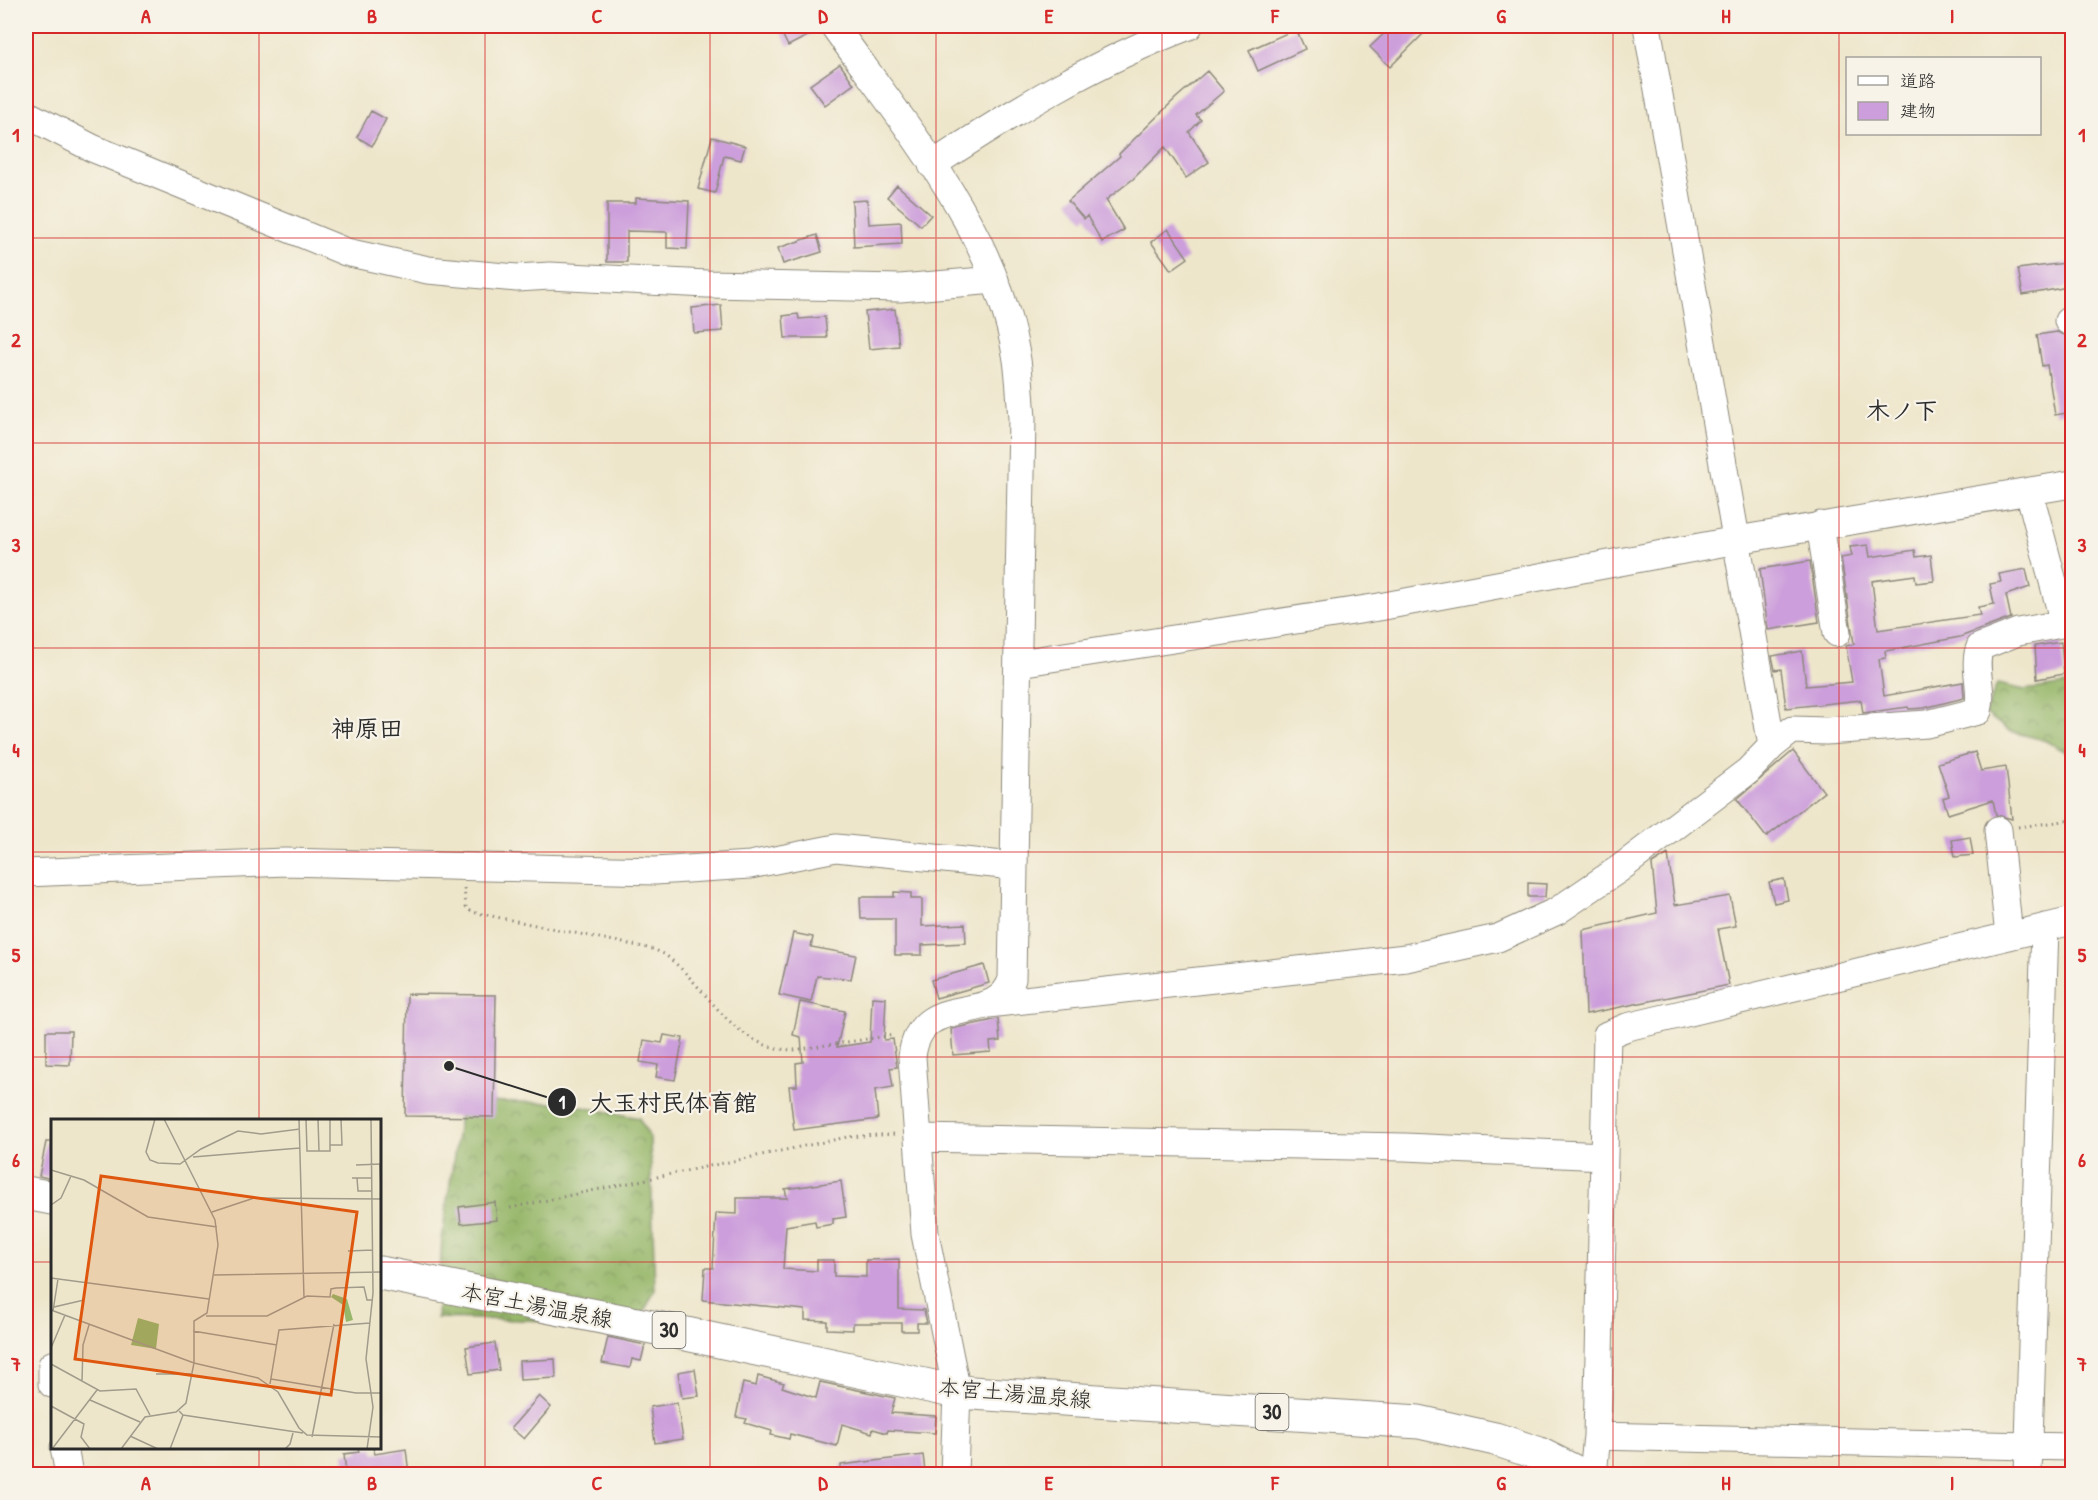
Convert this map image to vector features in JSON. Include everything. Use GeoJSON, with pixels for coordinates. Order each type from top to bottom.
{"type":"FeatureCollection","features":[{"type":"Feature","properties":{"kind":"main road"},"geometry":{"type":"LineString","coordinates":[[26,1193],[51,1198]]}},
{"type":"Feature","properties":{"kind":"main road","name":"本宮土湯温泉線"},"geometry":{"type":"LineString","coordinates":[[381,1273],[677,1332],[957,1392],[1419,1422],[1526,1450],[1579,1474]]}},
{"type":"Feature","properties":{"kind":"street"},"geometry":{"type":"LineString","coordinates":[[834,26],[969,221],[995,280],[1016,354],[1022,418],[1019,663],[1012,866],[1012,979],[1004,994],[988,1004]]}},
{"type":"Feature","properties":{"kind":"street"},"geometry":{"type":"LineString","coordinates":[[932,165],[1004,117],[1088,70],[1189,26]]}},
{"type":"Feature","properties":{"kind":"street"},"geometry":{"type":"LineString","coordinates":[[1647,26],[1772,746]]}},
{"type":"Feature","properties":{"kind":"street"},"geometry":{"type":"LineString","coordinates":[[26,114],[92,148],[346,252],[428,270],[517,278],[550,276],[730,285],[900,288],[995,280]]}},
{"type":"Feature","properties":{"kind":"street"},"geometry":{"type":"LineString","coordinates":[[1019,663],[1379,607],[1820,525],[2073,484]]}},
{"type":"Feature","properties":{"kind":"street"},"geometry":{"type":"LineString","coordinates":[[954,1474],[957,1392],[909,1136],[912,1057],[918,1032],[932,1018],[988,1004],[1406,958],[1498,938],[1557,910],[1619,869],[1748,771],[1772,746],[1792,730],[1826,731],[1927,724],[1978,711],[1980,701],[1976,658],[1980,647],[2018,632],[2068,622],[2029,491]]}},
{"type":"Feature","properties":{"kind":"street"},"geometry":{"type":"LineString","coordinates":[[1820,525],[1837,633]]}},
{"type":"Feature","properties":{"kind":"street"},"geometry":{"type":"LineString","coordinates":[[1998,830],[2009,936]]}},
{"type":"Feature","properties":{"kind":"street"},"geometry":{"type":"LineString","coordinates":[[26,873],[285,862],[655,871],[750,866],[836,848],[1012,866]]}},
{"type":"Feature","properties":{"kind":"street"},"geometry":{"type":"LineString","coordinates":[[1593,1474],[1597,1437],[1607,1035],[1627,1027],[2073,921]]}},
{"type":"Feature","properties":{"kind":"street"},"geometry":{"type":"LineString","coordinates":[[2028,1474],[2044,927]]}},
{"type":"Feature","properties":{"kind":"street"},"geometry":{"type":"LineString","coordinates":[[909,1136],[1405,1147],[1604,1156]]}},
{"type":"Feature","properties":{"kind":"street"},"geometry":{"type":"LineString","coordinates":[[1597,1437],[2073,1447]]}},
{"type":"Feature","properties":{"kind":"street"},"geometry":{"type":"LineString","coordinates":[[64,1449],[69,1474]]}},
{"type":"Feature","properties":{"kind":"path"},"geometry":{"type":"LineString","coordinates":[[1998,830],[2073,820]]}},
{"type":"Feature","properties":{"kind":"path"},"geometry":{"type":"LineString","coordinates":[[462,866],[468,910],[497,919],[656,950],[669,958],[736,1029],[755,1041],[781,1050],[794,1050],[918,1032]]}},
{"type":"Feature","properties":{"kind":"path"},"geometry":{"type":"LineString","coordinates":[[510,1208],[847,1137],[909,1136]]}},
{"type":"Feature","properties":{"kind":"green space"},"geometry":{"type":"Polygon","coordinates":[[[1997,684],[2025,690],[2067,684],[2072,704],[2072,755],[2044,740],[2009,731],[1985,713],[1997,684]]]}},
{"type":"Feature","properties":{"kind":"green space"},"geometry":{"type":"Polygon","coordinates":[[[462,1101],[562,1103],[639,1118],[650,1138],[655,1290],[638,1323],[437,1318],[442,1239],[462,1101]]]}},
{"type":"Feature","properties":{"kind":"building"},"geometry":{"type":"Polygon","coordinates":[[[778,26],[819,26],[819,30],[788,46],[778,26]]]}},
{"type":"Feature","properties":{"kind":"building"},"geometry":{"type":"Polygon","coordinates":[[[1392,26],[1416,26],[1424,33],[1390,67],[1370,47],[1392,26]]]}},
{"type":"Feature","properties":{"kind":"building"},"geometry":{"type":"Polygon","coordinates":[[[1296,29],[1305,49],[1258,71],[1249,50],[1296,29]]]}},
{"type":"Feature","properties":{"kind":"building"},"geometry":{"type":"Polygon","coordinates":[[[840,64],[854,84],[825,105],[810,85],[840,64]]]}},
{"type":"Feature","properties":{"kind":"building"},"geometry":{"type":"Polygon","coordinates":[[[1207,71],[1224,91],[1196,115],[1201,120],[1189,132],[1209,162],[1186,178],[1165,147],[1133,179],[1106,200],[1124,230],[1102,242],[1087,216],[1084,219],[1068,201],[1120,156],[1119,154],[1176,98],[1207,71]]]}},
{"type":"Feature","properties":{"kind":"building"},"geometry":{"type":"Polygon","coordinates":[[[371,111],[386,119],[372,146],[357,137],[371,111]]]}},
{"type":"Feature","properties":{"kind":"building"},"geometry":{"type":"Polygon","coordinates":[[[712,137],[745,146],[741,160],[724,156],[715,193],[698,189],[712,137]]]}},
{"type":"Feature","properties":{"kind":"building"},"geometry":{"type":"Polygon","coordinates":[[[897,185],[931,215],[921,226],[887,197],[897,185]]]}},
{"type":"Feature","properties":{"kind":"building"},"geometry":{"type":"Polygon","coordinates":[[[636,198],[689,201],[687,249],[667,248],[667,232],[627,231],[627,262],[607,262],[607,203],[636,203],[636,198]]]}},
{"type":"Feature","properties":{"kind":"building"},"geometry":{"type":"Polygon","coordinates":[[[867,200],[869,224],[901,222],[902,244],[854,247],[852,201],[867,200]]]}},
{"type":"Feature","properties":{"kind":"building"},"geometry":{"type":"Polygon","coordinates":[[[1168,229],[1188,258],[1171,270],[1151,242],[1168,229]]]}},
{"type":"Feature","properties":{"kind":"building"},"geometry":{"type":"Polygon","coordinates":[[[817,235],[822,252],[783,264],[778,248],[817,235]]]}},
{"type":"Feature","properties":{"kind":"building"},"geometry":{"type":"Polygon","coordinates":[[[2073,262],[2073,286],[2023,295],[2018,269],[2073,262]]]}},
{"type":"Feature","properties":{"kind":"building"},"geometry":{"type":"Polygon","coordinates":[[[721,305],[723,331],[694,333],[692,308],[721,305]]]}},
{"type":"Feature","properties":{"kind":"building"},"geometry":{"type":"Polygon","coordinates":[[[895,309],[899,346],[869,349],[865,312],[895,309]]]}},
{"type":"Feature","properties":{"kind":"building"},"geometry":{"type":"Polygon","coordinates":[[[798,314],[799,319],[825,317],[827,338],[785,338],[783,316],[798,314]]]}},
{"type":"Feature","properties":{"kind":"building"},"geometry":{"type":"Polygon","coordinates":[[[2057,332],[2068,336],[2073,360],[2073,412],[2055,415],[2047,365],[2042,366],[2037,335],[2057,332]]]}},
{"type":"Feature","properties":{"kind":"building"},"geometry":{"type":"Polygon","coordinates":[[[1868,545],[1870,557],[1915,550],[1916,557],[1931,555],[1934,581],[1916,583],[1915,575],[1872,581],[1878,630],[1980,615],[1978,607],[1994,604],[1990,584],[2001,582],[1999,574],[2026,569],[2030,587],[2006,595],[2011,618],[1960,637],[1885,651],[1886,658],[1879,659],[1884,696],[1963,682],[1964,698],[1924,708],[1909,709],[1908,707],[1863,713],[1861,700],[1786,708],[1781,669],[1775,670],[1772,656],[1802,651],[1806,686],[1852,682],[1846,646],[1854,644],[1841,558],[1852,556],[1850,547],[1868,545]]]}},
{"type":"Feature","properties":{"kind":"building"},"geometry":{"type":"Polygon","coordinates":[[[1810,561],[1819,622],[1768,630],[1760,569],[1810,561]]]}},
{"type":"Feature","properties":{"kind":"building"},"geometry":{"type":"Polygon","coordinates":[[[2061,642],[2064,674],[2037,679],[2035,646],[2061,642]]]}},
{"type":"Feature","properties":{"kind":"building"},"geometry":{"type":"Polygon","coordinates":[[[1793,751],[1824,792],[1766,837],[1737,799],[1793,751]]]}},
{"type":"Feature","properties":{"kind":"building"},"geometry":{"type":"Polygon","coordinates":[[[1975,752],[1981,771],[2006,767],[2012,819],[1996,815],[1993,800],[1948,814],[1943,798],[1949,796],[1938,763],[1975,752]]]}},
{"type":"Feature","properties":{"kind":"building"},"geometry":{"type":"Polygon","coordinates":[[[1970,837],[1973,855],[1955,857],[1952,840],[1970,837]]]}},
{"type":"Feature","properties":{"kind":"building"},"geometry":{"type":"Polygon","coordinates":[[[1668,854],[1675,905],[1730,896],[1736,926],[1718,929],[1729,985],[1586,1014],[1583,930],[1657,913],[1652,864],[1668,854]]]}},
{"type":"Feature","properties":{"kind":"building"},"geometry":{"type":"Polygon","coordinates":[[[1784,879],[1788,900],[1774,903],[1769,882],[1784,879]]]}},
{"type":"Feature","properties":{"kind":"building"},"geometry":{"type":"Polygon","coordinates":[[[1528,883],[1546,884],[1545,897],[1528,897],[1528,883]]]}},
{"type":"Feature","properties":{"kind":"building"},"geometry":{"type":"Polygon","coordinates":[[[894,892],[911,893],[911,899],[922,899],[922,926],[965,924],[966,943],[922,945],[922,955],[895,955],[895,919],[861,919],[860,897],[894,897],[894,892]]]}},
{"type":"Feature","properties":{"kind":"building"},"geometry":{"type":"Polygon","coordinates":[[[793,933],[813,937],[811,947],[856,955],[851,979],[817,976],[811,1002],[779,995],[793,933]]]}},
{"type":"Feature","properties":{"kind":"building"},"geometry":{"type":"Polygon","coordinates":[[[984,965],[989,983],[936,998],[931,980],[984,965]]]}},
{"type":"Feature","properties":{"kind":"building"},"geometry":{"type":"Polygon","coordinates":[[[407,994],[496,995],[494,1117],[405,1116],[407,994]]]}},
{"type":"Feature","properties":{"kind":"building"},"geometry":{"type":"Polygon","coordinates":[[[872,997],[886,998],[884,1040],[893,1039],[897,1067],[890,1068],[893,1087],[875,1090],[878,1119],[794,1130],[789,1086],[797,1086],[796,1063],[803,1062],[801,1037],[793,1035],[800,1002],[845,1011],[837,1047],[870,1042],[872,997]]]}},
{"type":"Feature","properties":{"kind":"building"},"geometry":{"type":"Polygon","coordinates":[[[998,1019],[1000,1041],[990,1042],[991,1052],[953,1055],[951,1029],[998,1019]]]}},
{"type":"Feature","properties":{"kind":"building"},"geometry":{"type":"Polygon","coordinates":[[[46,1031],[71,1031],[70,1065],[46,1064],[46,1031]]]}},
{"type":"Feature","properties":{"kind":"building"},"geometry":{"type":"Polygon","coordinates":[[[664,1035],[683,1038],[675,1080],[656,1077],[658,1065],[640,1062],[644,1040],[662,1043],[664,1035]]]}},
{"type":"Feature","properties":{"kind":"building"},"geometry":{"type":"Polygon","coordinates":[[[46,1142],[51,1142],[51,1179],[39,1176],[46,1142]]]}},
{"type":"Feature","properties":{"kind":"building"},"geometry":{"type":"Polygon","coordinates":[[[841,1181],[846,1217],[833,1219],[833,1224],[816,1227],[815,1221],[786,1226],[783,1269],[817,1271],[817,1260],[834,1260],[834,1276],[866,1277],[866,1260],[899,1259],[899,1309],[924,1310],[927,1323],[917,1323],[917,1331],[901,1331],[901,1323],[853,1323],[853,1330],[827,1329],[827,1321],[805,1320],[805,1310],[703,1300],[705,1268],[713,1268],[716,1213],[737,1214],[737,1198],[787,1198],[785,1189],[841,1181]]]}},
{"type":"Feature","properties":{"kind":"building"},"geometry":{"type":"Polygon","coordinates":[[[495,1202],[497,1220],[461,1224],[459,1207],[495,1202]]]}},
{"type":"Feature","properties":{"kind":"building"},"geometry":{"type":"Polygon","coordinates":[[[608,1337],[645,1345],[641,1361],[632,1359],[630,1368],[602,1363],[608,1337]]]}},
{"type":"Feature","properties":{"kind":"building"},"geometry":{"type":"Polygon","coordinates":[[[495,1343],[499,1370],[470,1374],[466,1347],[495,1343]]]}},
{"type":"Feature","properties":{"kind":"building"},"geometry":{"type":"Polygon","coordinates":[[[555,1359],[556,1378],[520,1380],[519,1361],[555,1359]]]}},
{"type":"Feature","properties":{"kind":"building"},"geometry":{"type":"Polygon","coordinates":[[[695,1369],[699,1396],[682,1398],[678,1372],[695,1369]]]}},
{"type":"Feature","properties":{"kind":"building"},"geometry":{"type":"Polygon","coordinates":[[[758,1376],[784,1383],[782,1387],[816,1398],[820,1382],[895,1398],[891,1413],[936,1416],[935,1433],[888,1430],[887,1433],[873,1429],[872,1433],[842,1424],[837,1446],[790,1434],[789,1439],[771,1435],[772,1431],[745,1423],[747,1419],[736,1417],[743,1383],[756,1386],[758,1376]]]}},
{"type":"Feature","properties":{"kind":"building"},"geometry":{"type":"Polygon","coordinates":[[[539,1396],[551,1407],[524,1439],[511,1428],[539,1396]]]}},
{"type":"Feature","properties":{"kind":"building"},"geometry":{"type":"Polygon","coordinates":[[[677,1403],[683,1439],[655,1443],[650,1407],[677,1403]]]}},
{"type":"Feature","properties":{"kind":"building"},"geometry":{"type":"Polygon","coordinates":[[[358,1449],[373,1449],[375,1454],[406,1449],[409,1474],[346,1474],[344,1454],[359,1452],[358,1449]]]}},
{"type":"Feature","properties":{"kind":"building"},"geometry":{"type":"Polygon","coordinates":[[[923,1455],[925,1471],[911,1474],[841,1474],[841,1465],[923,1455]]]}},
{"type":"Feature","properties":{"kind":"place","name":"大玉村民体育館"},"geometry":{"type":"Point","coordinates":[449,1066]}},
{"type":"Feature","properties":{"kind":"district","name":"木ノ下"},"geometry":{"type":"Point","coordinates":[1902,411]}},
{"type":"Feature","properties":{"kind":"district","name":"神原田"},"geometry":{"type":"Point","coordinates":[367,729]}}]}
